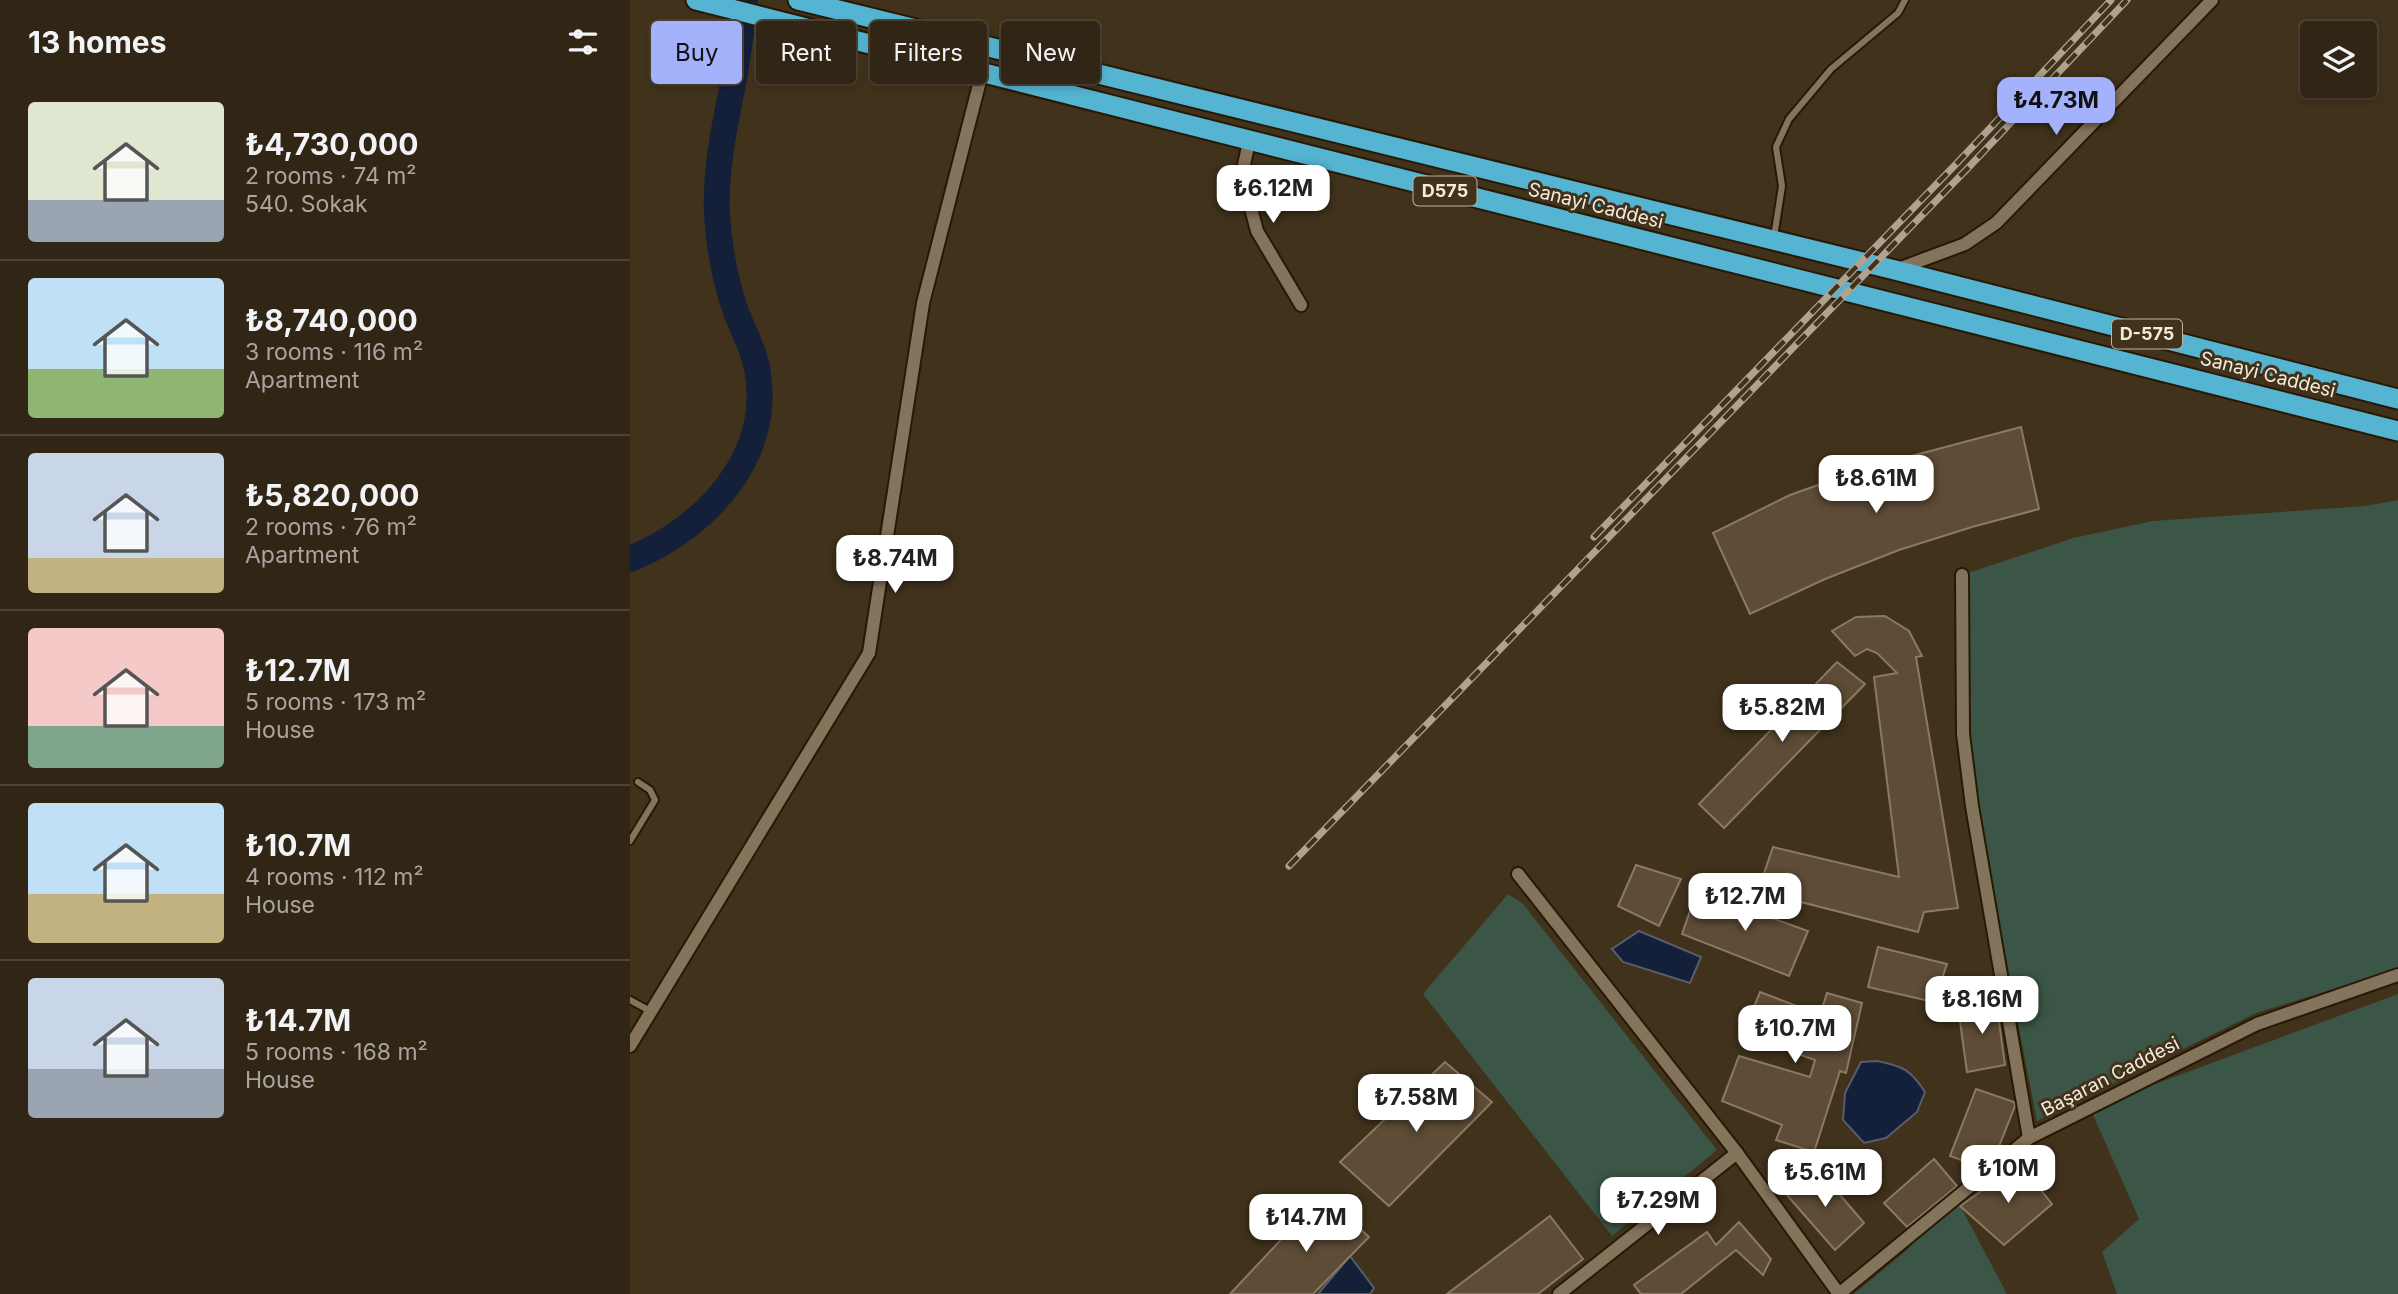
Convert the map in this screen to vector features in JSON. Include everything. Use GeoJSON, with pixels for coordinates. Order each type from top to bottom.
{"type":"FeatureCollection","features":[{"type":"Feature","properties":{"kind":"highway","name":"Sanayi Caddesi"},"geometry":{"type":"LineString","coordinates":[[696,0],[870,44]]}},
{"type":"Feature","properties":{"kind":"highway","name":"Sanayi Caddesi"},"geometry":{"type":"LineString","coordinates":[[798,0],[1895,270],[2398,399]]}},
{"type":"Feature","properties":{"kind":"highway","name":"Sanayi Caddesi"},"geometry":{"type":"LineString","coordinates":[[987,74],[2398,431]]}},
{"type":"Feature","properties":{"kind":"street"},"geometry":{"type":"LineString","coordinates":[[1895,270],[1965,244],[1996,223],[2212,0]]}},
{"type":"Feature","properties":{"kind":"street"},"geometry":{"type":"LineString","coordinates":[[630,1046],[869,653],[923,303],[979,84]]}},
{"type":"Feature","properties":{"kind":"street"},"geometry":{"type":"LineString","coordinates":[[1249,142],[1242,174],[1257,231],[1301,305]]}},
{"type":"Feature","properties":{"kind":"street"},"geometry":{"type":"LineString","coordinates":[[1962,575],[1963,734],[1972,806],[2029,1138]]}},
{"type":"Feature","properties":{"kind":"street"},"geometry":{"type":"LineString","coordinates":[[1518,874],[1737,1153],[1839,1294]]}},
{"type":"Feature","properties":{"kind":"street","name":"Başaran Caddesi"},"geometry":{"type":"LineString","coordinates":[[1839,1294],[2029,1138],[2257,1024],[2398,975]]}},
{"type":"Feature","properties":{"kind":"street"},"geometry":{"type":"LineString","coordinates":[[1559,1294],[1737,1153]]}},
{"type":"Feature","properties":{"kind":"lane"},"geometry":{"type":"LineString","coordinates":[[1774,241],[1782,186],[1776,147],[1789,119],[1831,69],[1898,13],[1905,0]]}},
{"type":"Feature","properties":{"kind":"lane"},"geometry":{"type":"LineString","coordinates":[[630,841],[655,800],[650,790],[638,782]]}},
{"type":"Feature","properties":{"kind":"lane"},"geometry":{"type":"LineString","coordinates":[[630,1000],[652,1012]]}},
{"type":"Feature","properties":{"kind":"green space"},"geometry":{"type":"Polygon","coordinates":[[[2398,500],[2398,969],[2256,1013],[2037,1121],[1964,744],[1962,575],[2073,538],[2153,521],[2365,506],[2398,500]]]}},
{"type":"Feature","properties":{"kind":"green space"},"geometry":{"type":"Polygon","coordinates":[[[1508,894],[1523,904],[1717,1150],[1612,1236],[1423,994],[1508,894]]]}},
{"type":"Feature","properties":{"kind":"green space"},"geometry":{"type":"Polygon","coordinates":[[[2398,994],[2398,1294],[2117,1294],[2102,1252],[2139,1219],[2090,1108],[2398,994]]]}},
{"type":"Feature","properties":{"kind":"green space"},"geometry":{"type":"Polygon","coordinates":[[[1956,1198],[2007,1294],[1854,1294],[1907,1250],[1956,1198]]]}},
{"type":"Feature","properties":{"kind":"water"},"geometry":{"type":"Polygon","coordinates":[[[1639,931],[1701,957],[1690,983],[1623,962],[1612,949],[1639,931]]]}},
{"type":"Feature","properties":{"kind":"water"},"geometry":{"type":"Polygon","coordinates":[[[1877,1061],[1906,1070],[1925,1092],[1917,1112],[1886,1138],[1864,1143],[1843,1120],[1845,1093],[1861,1062],[1877,1061]]]}},
{"type":"Feature","properties":{"kind":"water"},"geometry":{"type":"Polygon","coordinates":[[[1350,1256],[1374,1288],[1370,1294],[1318,1294],[1350,1256]]]}},
{"type":"Feature","properties":{"kind":"building"},"geometry":{"type":"Polygon","coordinates":[[[2021,427],[2039,509],[1899,550],[1825,579],[1750,614],[1713,533],[1790,495],[1866,468],[2021,427]]]}},
{"type":"Feature","properties":{"kind":"building"},"geometry":{"type":"Polygon","coordinates":[[[1885,616],[1909,631],[1922,656],[1916,657],[1958,908],[1924,912],[1918,932],[1758,891],[1773,847],[1899,877],[1874,677],[1897,673],[1877,653],[1867,649],[1855,656],[1832,631],[1856,617],[1885,616]]]}},
{"type":"Feature","properties":{"kind":"building"},"geometry":{"type":"Polygon","coordinates":[[[1837,662],[1865,684],[1724,828],[1699,804],[1837,662]]]}},
{"type":"Feature","properties":{"kind":"building"},"geometry":{"type":"Polygon","coordinates":[[[1636,865],[1681,879],[1659,926],[1618,906],[1636,865]]]}},
{"type":"Feature","properties":{"kind":"building"},"geometry":{"type":"Polygon","coordinates":[[[1697,891],[1808,931],[1789,976],[1682,934],[1697,891]]]}},
{"type":"Feature","properties":{"kind":"building"},"geometry":{"type":"Polygon","coordinates":[[[1878,947],[1947,964],[1934,1002],[1868,987],[1878,947]]]}},
{"type":"Feature","properties":{"kind":"building"},"geometry":{"type":"Polygon","coordinates":[[[1760,992],[1820,1015],[1827,993],[1862,1003],[1846,1073],[1840,1071],[1814,1152],[1776,1140],[1782,1125],[1722,1101],[1739,1056],[1810,1077],[1815,1060],[1743,1034],[1760,992]]]}},
{"type":"Feature","properties":{"kind":"building"},"geometry":{"type":"Polygon","coordinates":[[[1996,1000],[2005,1065],[1967,1072],[1958,1007],[1996,1000]]]}},
{"type":"Feature","properties":{"kind":"building"},"geometry":{"type":"Polygon","coordinates":[[[1445,1062],[1492,1102],[1389,1206],[1340,1162],[1445,1062]]]}},
{"type":"Feature","properties":{"kind":"building"},"geometry":{"type":"Polygon","coordinates":[[[1976,1089],[2014,1102],[2015,1106],[1996,1154],[1980,1167],[1950,1156],[1976,1089]]]}},
{"type":"Feature","properties":{"kind":"building"},"geometry":{"type":"Polygon","coordinates":[[[1934,1159],[1957,1186],[1907,1227],[1884,1203],[1934,1159]]]}},
{"type":"Feature","properties":{"kind":"building"},"geometry":{"type":"Polygon","coordinates":[[[2020,1164],[2052,1204],[2004,1245],[1960,1206],[2020,1164]]]}},
{"type":"Feature","properties":{"kind":"building"},"geometry":{"type":"Polygon","coordinates":[[[1817,1168],[1864,1223],[1835,1250],[1786,1194],[1817,1168]]]}},
{"type":"Feature","properties":{"kind":"building"},"geometry":{"type":"Polygon","coordinates":[[[1323,1195],[1369,1237],[1313,1294],[1230,1294],[1323,1195]]]}},
{"type":"Feature","properties":{"kind":"building"},"geometry":{"type":"Polygon","coordinates":[[[1550,1216],[1583,1259],[1538,1294],[1447,1294],[1550,1216]]]}},
{"type":"Feature","properties":{"kind":"building"},"geometry":{"type":"Polygon","coordinates":[[[1739,1222],[1771,1259],[1763,1275],[1736,1250],[1681,1294],[1641,1294],[1634,1285],[1707,1232],[1716,1245],[1739,1222]]]}},
{"type":"Feature","properties":{"kind":"waterway"},"geometry":{"type":"LineString","coordinates":[[630,559],[658,546],[708,508],[728,485],[744,459],[755,431],[760,400],[757,368],[728,286],[717,215],[719,163],[745,0]]}},
{"type":"Feature","properties":{"kind":"railway"},"geometry":{"type":"LineString","coordinates":[[1594,537],[1958,162],[2111,0]]}},
{"type":"Feature","properties":{"kind":"railway"},"geometry":{"type":"LineString","coordinates":[[1289,866],[1967,169],[2127,0]]}}]}
